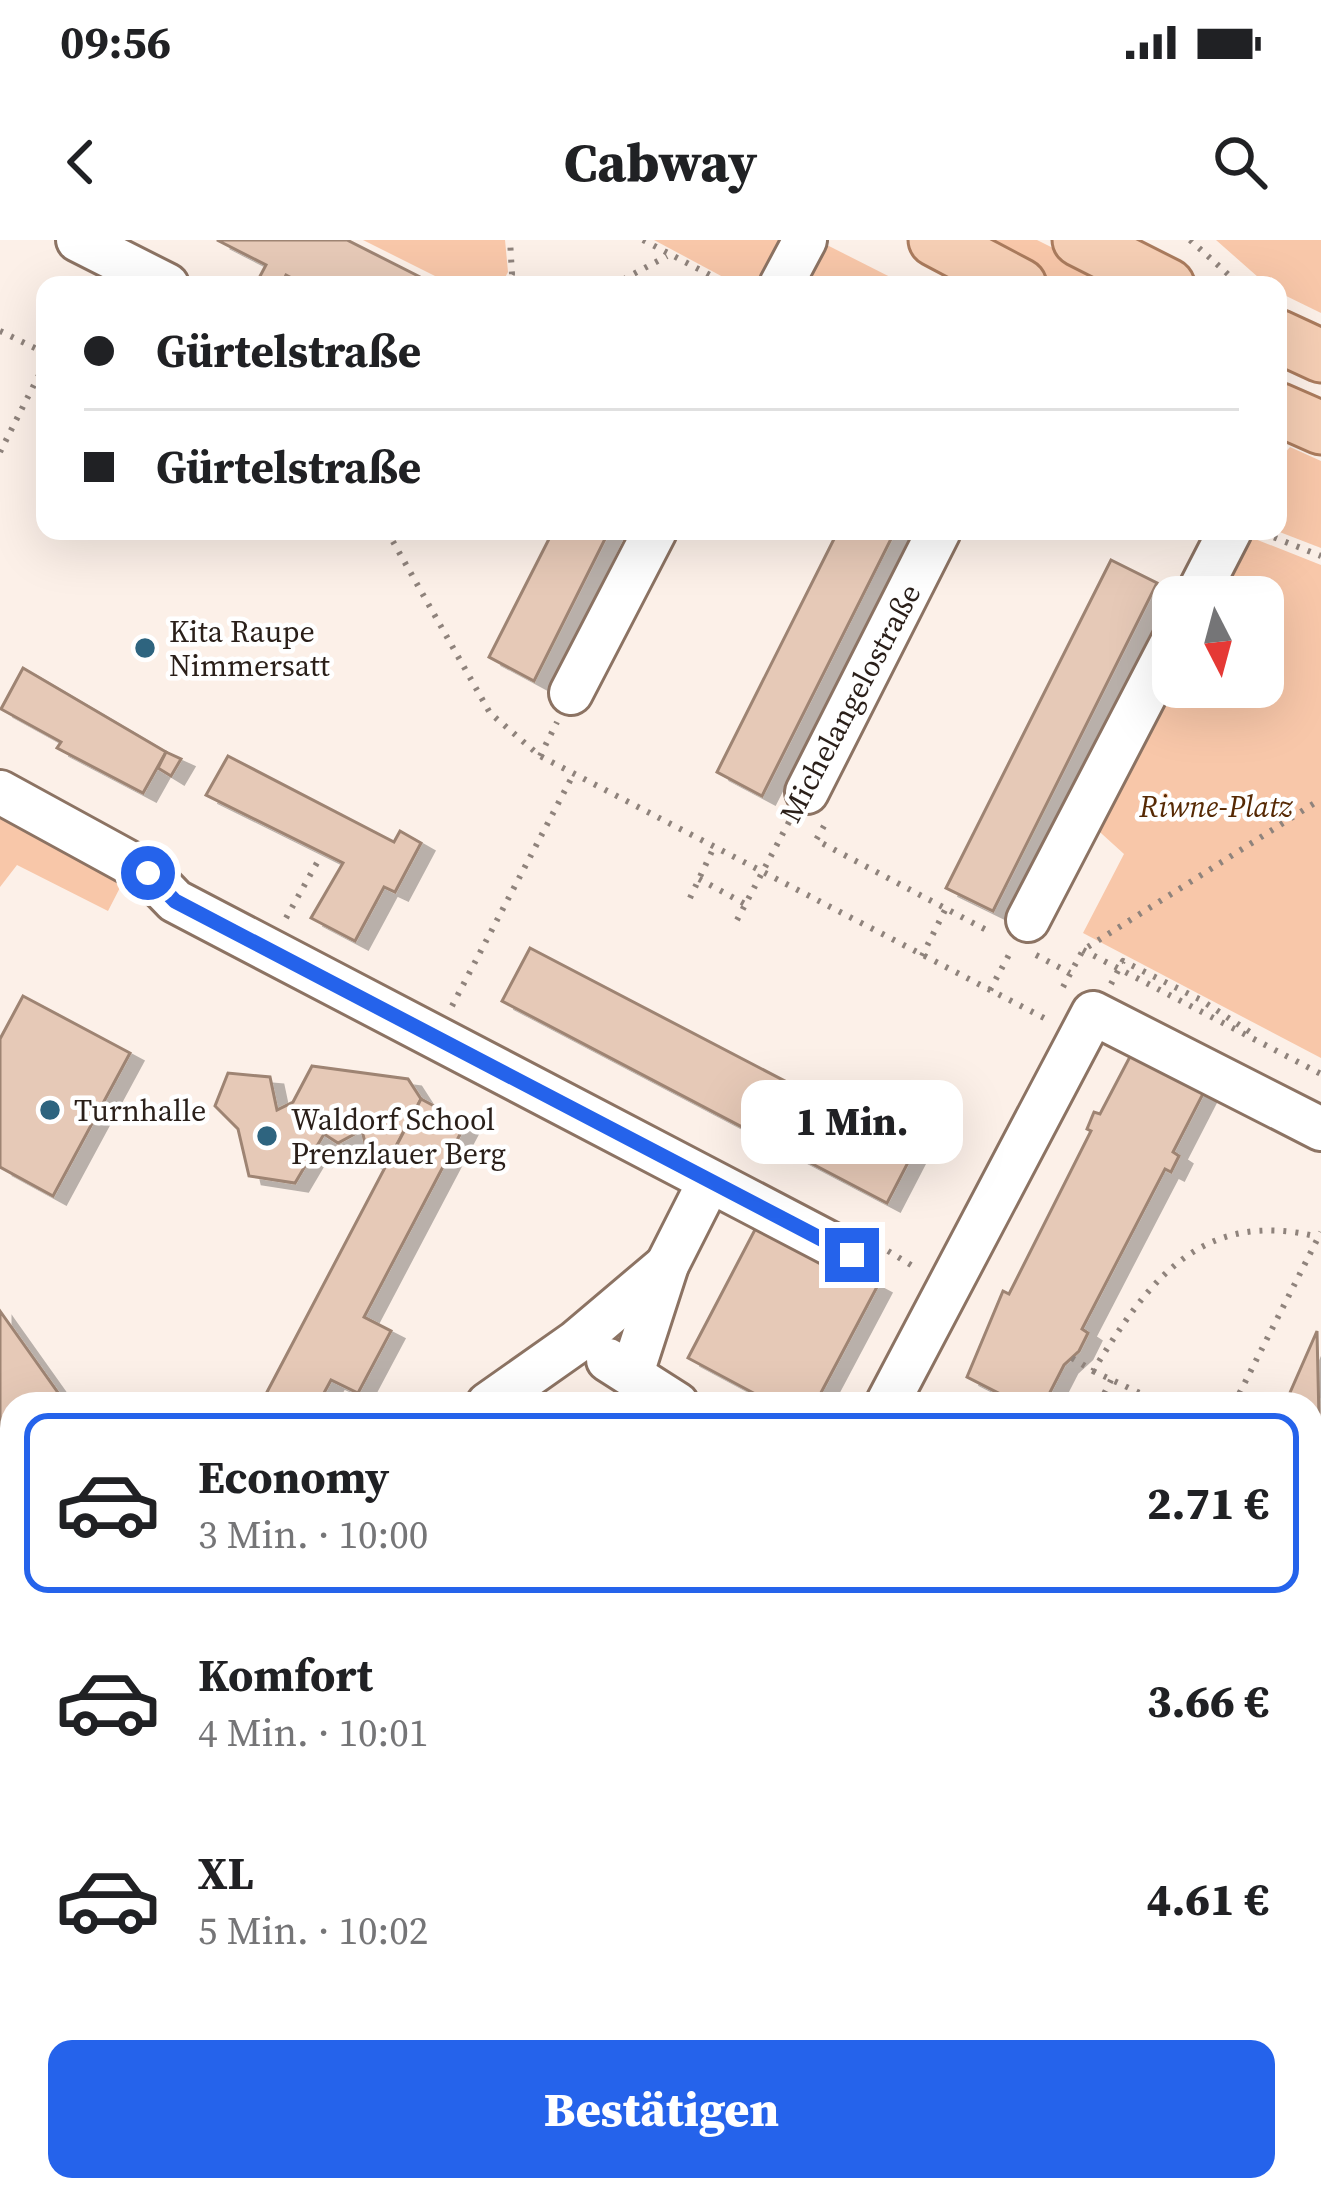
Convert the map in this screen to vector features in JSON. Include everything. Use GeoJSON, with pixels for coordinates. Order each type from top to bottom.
{"type":"FeatureCollection","features":[{"type":"Feature","properties":{"kind":"main road"},"geometry":{"type":"LineString","coordinates":[[935,240],[1003,276]]}},
{"type":"Feature","properties":{"kind":"main road"},"geometry":{"type":"LineString","coordinates":[[1079,240],[1150,276]]}},
{"type":"Feature","properties":{"kind":"main road"},"geometry":{"type":"LineString","coordinates":[[1287,340],[1321,356]]}},
{"type":"Feature","properties":{"kind":"street"},"geometry":{"type":"LineString","coordinates":[[79,240],[149,276]]}},
{"type":"Feature","properties":{"kind":"street"},"geometry":{"type":"LineString","coordinates":[[786,276],[805,240]]}},
{"type":"Feature","properties":{"kind":"street"},"geometry":{"type":"LineString","coordinates":[[571,693],[650,540]]}},
{"type":"Feature","properties":{"kind":"street","name":"Michelangelostraße"},"geometry":{"type":"LineString","coordinates":[[809,808],[935,540]]}},
{"type":"Feature","properties":{"kind":"street"},"geometry":{"type":"LineString","coordinates":[[1207,576],[1226,540]]}},
{"type":"Feature","properties":{"kind":"street"},"geometry":{"type":"LineString","coordinates":[[1019,936],[1152,681]]}},
{"type":"Feature","properties":{"kind":"street"},"geometry":{"type":"LineString","coordinates":[[0,792],[148,873],[175,901],[259,940],[435,1040],[852,1255]]}},
{"type":"Feature","properties":{"kind":"street"},"geometry":{"type":"LineString","coordinates":[[893,1392],[1093,1012],[1321,1130]]}},
{"type":"Feature","properties":{"kind":"street"},"geometry":{"type":"LineString","coordinates":[[632,1373],[667,1264],[710,1182]]}},
{"type":"Feature","properties":{"kind":"street"},"geometry":{"type":"LineString","coordinates":[[505,1392],[576,1342],[667,1264]]}},
{"type":"Feature","properties":{"kind":"street"},"geometry":{"type":"LineString","coordinates":[[576,1342],[660,1392]]}},
{"type":"Feature","properties":{"kind":"path"},"geometry":{"type":"LineString","coordinates":[[510,240],[511,276]]}},
{"type":"Feature","properties":{"kind":"path"},"geometry":{"type":"LineString","coordinates":[[643,240],[710,276]]}},
{"type":"Feature","properties":{"kind":"path"},"geometry":{"type":"LineString","coordinates":[[1190,240],[1230,276]]}},
{"type":"Feature","properties":{"kind":"path"},"geometry":{"type":"LineString","coordinates":[[630,276],[667,256]]}},
{"type":"Feature","properties":{"kind":"path"},"geometry":{"type":"LineString","coordinates":[[0,332],[36,348]]}},
{"type":"Feature","properties":{"kind":"path"},"geometry":{"type":"LineString","coordinates":[[0,452],[36,381]]}},
{"type":"Feature","properties":{"kind":"path"},"geometry":{"type":"LineString","coordinates":[[392,540],[490,712],[540,756],[1046,1019]]}},
{"type":"Feature","properties":{"kind":"path"},"geometry":{"type":"LineString","coordinates":[[1281,540],[1321,556]]}},
{"type":"Feature","properties":{"kind":"path"},"geometry":{"type":"LineString","coordinates":[[435,1040],[573,775]]}},
{"type":"Feature","properties":{"kind":"path"},"geometry":{"type":"LineString","coordinates":[[1099,940],[1321,799]]}},
{"type":"Feature","properties":{"kind":"path"},"geometry":{"type":"LineString","coordinates":[[809,808],[816,840]]}},
{"type":"Feature","properties":{"kind":"path"},"geometry":{"type":"LineString","coordinates":[[809,808],[816,840]]}},
{"type":"Feature","properties":{"kind":"path","name":"Michelangelostraße"},"geometry":{"type":"LineString","coordinates":[[737,920],[760,874],[809,808]]}},
{"type":"Feature","properties":{"kind":"path"},"geometry":{"type":"LineString","coordinates":[[816,840],[946,908],[1019,936],[1070,973]]}},
{"type":"Feature","properties":{"kind":"path"},"geometry":{"type":"LineString","coordinates":[[690,898],[713,849]]}},
{"type":"Feature","properties":{"kind":"path"},"geometry":{"type":"LineString","coordinates":[[281,926],[318,861]]}},
{"type":"Feature","properties":{"kind":"path"},"geometry":{"type":"LineString","coordinates":[[699,879],[745,904]]}},
{"type":"Feature","properties":{"kind":"path"},"geometry":{"type":"LineString","coordinates":[[922,956],[946,908]]}},
{"type":"Feature","properties":{"kind":"path"},"geometry":{"type":"LineString","coordinates":[[1083,950],[1119,970],[1123,961],[1201,1000],[1321,1074]]}},
{"type":"Feature","properties":{"kind":"path"},"geometry":{"type":"LineString","coordinates":[[1094,1371],[1150,1288],[1192,1250],[1261,1228],[1320,1235],[1240,1392]]}},
{"type":"Feature","properties":{"kind":"path"},"geometry":{"type":"LineString","coordinates":[[1072,1358],[1138,1392]]}},
{"type":"Feature","properties":{"kind":"path"},"geometry":{"type":"LineString","coordinates":[[1105,1392],[1111,1379]]}},
{"type":"Feature","properties":{"kind":"green space"},"geometry":{"type":"Polygon","coordinates":[[[363,240],[505,240],[506,276],[435,276],[363,240]]]}},
{"type":"Feature","properties":{"kind":"green space"},"geometry":{"type":"Polygon","coordinates":[[[654,240],[792,240],[774,276],[721,276],[654,240]]]}},
{"type":"Feature","properties":{"kind":"green space"},"geometry":{"type":"Polygon","coordinates":[[[975,240],[1037,240],[1109,276],[1045,276],[975,240]]]}},
{"type":"Feature","properties":{"kind":"green space"},"geometry":{"type":"Polygon","coordinates":[[[1216,240],[1321,240],[1321,313],[1287,296],[1287,276],[1257,276],[1216,240]]]}},
{"type":"Feature","properties":{"kind":"green space"},"geometry":{"type":"Polygon","coordinates":[[[821,242],[888,276],[796,276],[821,242]]]}},
{"type":"Feature","properties":{"kind":"green space"},"geometry":{"type":"Polygon","coordinates":[[[1290,447],[1321,461],[1321,548],[1287,535],[1290,447]]]}},
{"type":"Feature","properties":{"kind":"green space","name":"Riwne-Platz"},"geometry":{"type":"Polygon","coordinates":[[[1236,540],[1258,540],[1321,565],[1321,1058],[1083,933],[1124,854],[1091,824],[1152,703],[1152,708],[1284,708],[1284,576],[1217,576],[1236,540]]]}},
{"type":"Feature","properties":{"kind":"green space"},"geometry":{"type":"Polygon","coordinates":[[[0,805],[127,874],[108,911],[17,865],[0,887],[0,805]]]}},
{"type":"Feature","properties":{"kind":"building"},"geometry":{"type":"Polygon","coordinates":[[[217,240],[347,240],[418,276],[260,276],[266,265],[217,240]]]}},
{"type":"Feature","properties":{"kind":"building"},"geometry":{"type":"Polygon","coordinates":[[[548,540],[604,540],[534,681],[489,657],[548,540]]]}},
{"type":"Feature","properties":{"kind":"building"},"geometry":{"type":"Polygon","coordinates":[[[833,540],[890,540],[762,796],[717,772],[833,540]]]}},
{"type":"Feature","properties":{"kind":"building"},"geometry":{"type":"Polygon","coordinates":[[[1111,560],[1152,580],[1152,593],[993,911],[946,888],[1111,560]]]}},
{"type":"Feature","properties":{"kind":"building"},"geometry":{"type":"Polygon","coordinates":[[[23,668],[166,752],[143,793],[57,748],[61,742],[1,709],[23,668]]]}},
{"type":"Feature","properties":{"kind":"building"},"geometry":{"type":"Polygon","coordinates":[[[166,752],[181,759],[171,776],[158,768],[166,752]]]}},
{"type":"Feature","properties":{"kind":"building"},"geometry":{"type":"Polygon","coordinates":[[[228,756],[394,842],[400,831],[421,843],[395,892],[384,887],[355,941],[311,918],[343,863],[206,795],[228,756]]]}},
{"type":"Feature","properties":{"kind":"building"},"geometry":{"type":"Polygon","coordinates":[[[530,948],[915,1149],[887,1203],[502,1001],[530,948]]]}},
{"type":"Feature","properties":{"kind":"building","name":"Turnhalle"},"geometry":{"type":"Polygon","coordinates":[[[23,996],[130,1053],[53,1196],[0,1167],[0,1039],[23,996]]]}},
{"type":"Feature","properties":{"kind":"building"},"geometry":{"type":"Polygon","coordinates":[[[1134,1049],[1207,1086],[1173,1152],[1179,1156],[1171,1172],[1165,1169],[1082,1329],[1088,1333],[1079,1351],[1064,1365],[1050,1392],[996,1392],[967,1377],[1003,1291],[1009,1294],[1091,1131],[1087,1129],[1094,1112],[1100,1114],[1134,1049]]]}},
{"type":"Feature","properties":{"kind":"building"},"geometry":{"type":"Polygon","coordinates":[[[312,1066],[408,1079],[421,1099],[387,1163],[369,1160],[362,1130],[338,1143],[324,1134],[295,1183],[249,1176],[238,1129],[215,1106],[228,1073],[270,1077],[277,1110],[293,1102],[312,1066]]]}},
{"type":"Feature","properties":{"kind":"building"},"geometry":{"type":"Polygon","coordinates":[[[421,1099],[466,1123],[364,1317],[391,1331],[359,1392],[331,1380],[324,1392],[267,1392],[421,1099]]]}},
{"type":"Feature","properties":{"kind":"building"},"geometry":{"type":"Polygon","coordinates":[[[759,1222],[878,1285],[821,1392],[752,1392],[688,1358],[759,1222]]]}},
{"type":"Feature","properties":{"kind":"building"},"geometry":{"type":"Polygon","coordinates":[[[0,1311],[57,1392],[0,1392],[0,1311]]]}},
{"type":"Feature","properties":{"kind":"building"},"geometry":{"type":"Polygon","coordinates":[[[1317,1331],[1318,1392],[1290,1392],[1317,1331]]]}},
{"type":"Feature","properties":{"kind":"place","name":"Kita Raupe Nimmersatt"},"geometry":{"type":"Point","coordinates":[145,648]}},
{"type":"Feature","properties":{"kind":"place","name":"Turnhalle"},"geometry":{"type":"Point","coordinates":[50,1110]}},
{"type":"Feature","properties":{"kind":"place","name":"Waldorf School Prenzlauer Berg"},"geometry":{"type":"Point","coordinates":[267,1136]}},
{"type":"Feature","properties":{"kind":"route"},"geometry":{"type":"LineString","coordinates":[[148,873],[175,901],[259,940],[466,1057],[852,1255]]}}]}
